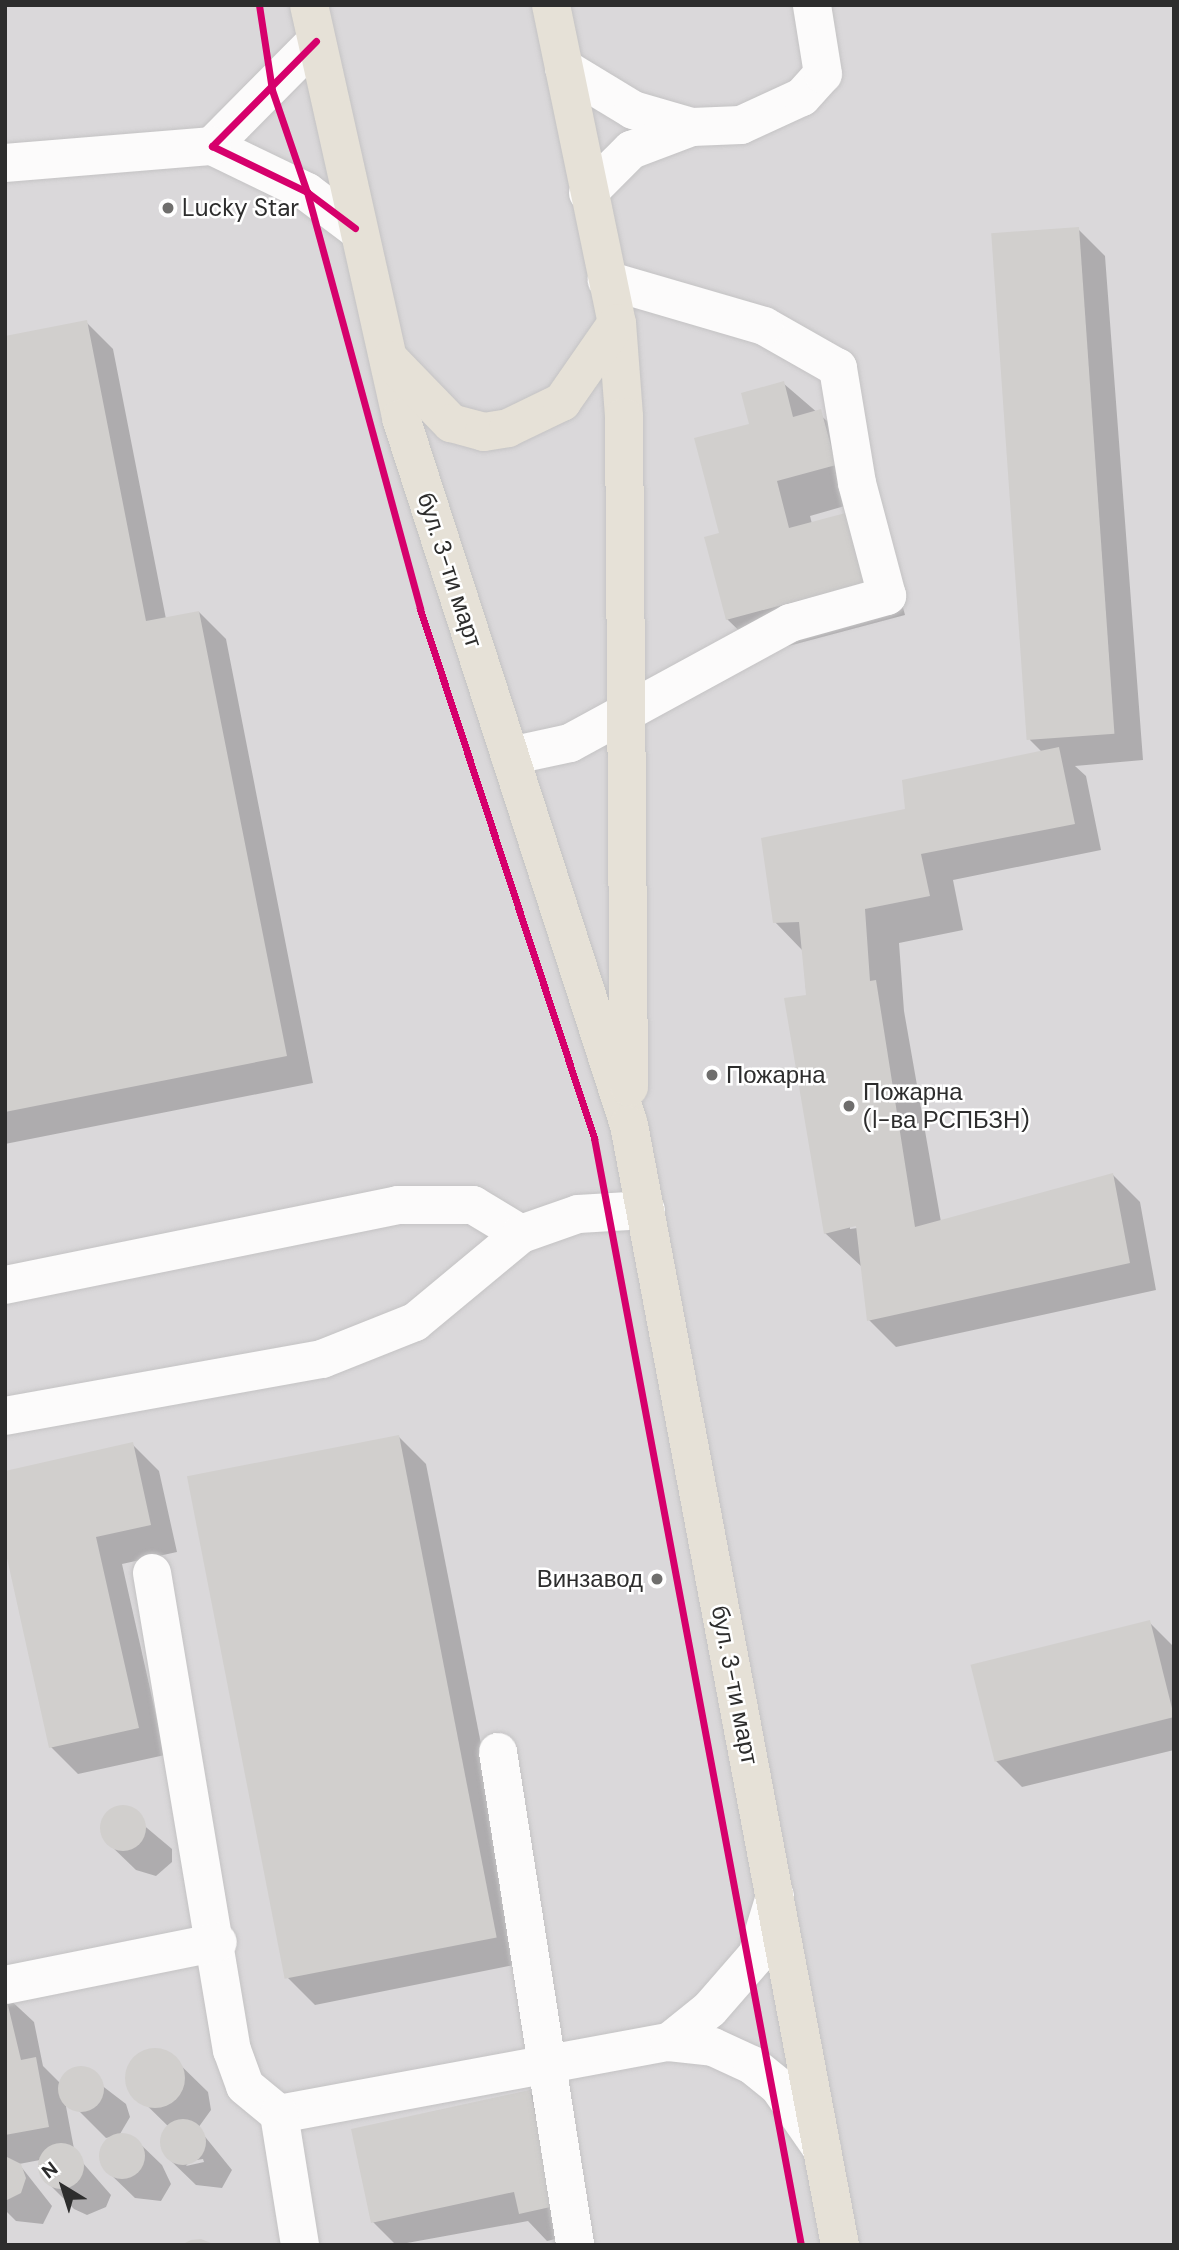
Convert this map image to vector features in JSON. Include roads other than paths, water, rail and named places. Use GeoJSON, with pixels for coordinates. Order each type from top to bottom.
{"type":"FeatureCollection","features":[{"type":"Feature","properties":{"kind":"main road","name":"бул. 3-ти март"},"geometry":{"type":"LineString","coordinates":[[551,5],[617,323],[626,709],[629,1125]]}},
{"type":"Feature","properties":{"kind":"main road","name":"бул. 3-ти март"},"geometry":{"type":"LineString","coordinates":[[312,23],[383,351],[629,1125],[841,2245]]}},
{"type":"Feature","properties":{"kind":"main road"},"geometry":{"type":"LineString","coordinates":[[383,351],[451,423],[484,432],[534,421],[562,402],[617,323]]}},
{"type":"Feature","properties":{"kind":"street"},"geometry":{"type":"LineString","coordinates":[[588,193],[631,150],[692,127],[741,125],[802,97],[823,74],[812,5]]}},
{"type":"Feature","properties":{"kind":"street"},"geometry":{"type":"LineString","coordinates":[[212,146],[312,23]]}},
{"type":"Feature","properties":{"kind":"street"},"geometry":{"type":"LineString","coordinates":[[564,68],[633,110],[692,127]]}},
{"type":"Feature","properties":{"kind":"street"},"geometry":{"type":"LineString","coordinates":[[5,163],[212,146],[307,191],[355,228]]}},
{"type":"Feature","properties":{"kind":"street"},"geometry":{"type":"LineString","coordinates":[[510,756],[570,743],[626,709],[790,623],[887,596],[857,483],[838,368],[764,326],[607,280]]}},
{"type":"Feature","properties":{"kind":"street"},"geometry":{"type":"LineString","coordinates":[[5,1284],[398,1205],[473,1205],[521,1234]]}},
{"type":"Feature","properties":{"kind":"street"},"geometry":{"type":"LineString","coordinates":[[5,1416],[322,1359],[373,1343],[415,1322],[521,1234],[578,1214],[646,1210]]}},
{"type":"Feature","properties":{"kind":"street"},"geometry":{"type":"LineString","coordinates":[[152,1573],[218,1942],[232,2050],[245,2086],[279,2114],[300,2245]]}},
{"type":"Feature","properties":{"kind":"street"},"geometry":{"type":"LineString","coordinates":[[498,1752],[551,2064],[575,2245]]}},
{"type":"Feature","properties":{"kind":"street"},"geometry":{"type":"LineString","coordinates":[[669,2042],[710,2009],[757,1955],[775,1896]]}},
{"type":"Feature","properties":{"kind":"street"},"geometry":{"type":"LineString","coordinates":[[5,1985],[218,1942]]}},
{"type":"Feature","properties":{"kind":"street"},"geometry":{"type":"LineString","coordinates":[[279,2114],[669,2042],[713,2047],[752,2065],[779,2087],[822,2149]]}},
{"type":"Feature","properties":{"kind":"place","name":"Lucky Star"},"geometry":{"type":"Point","coordinates":[168,208]}},
{"type":"Feature","properties":{"kind":"place","name":"Пожарна"},"geometry":{"type":"Point","coordinates":[712,1075]}},
{"type":"Feature","properties":{"kind":"place","name":"Пожарна (I-ва РСПБЗН)"},"geometry":{"type":"Point","coordinates":[849,1106]}},
{"type":"Feature","properties":{"kind":"place","name":"Винзавод"},"geometry":{"type":"Point","coordinates":[657,1579]}}]}
